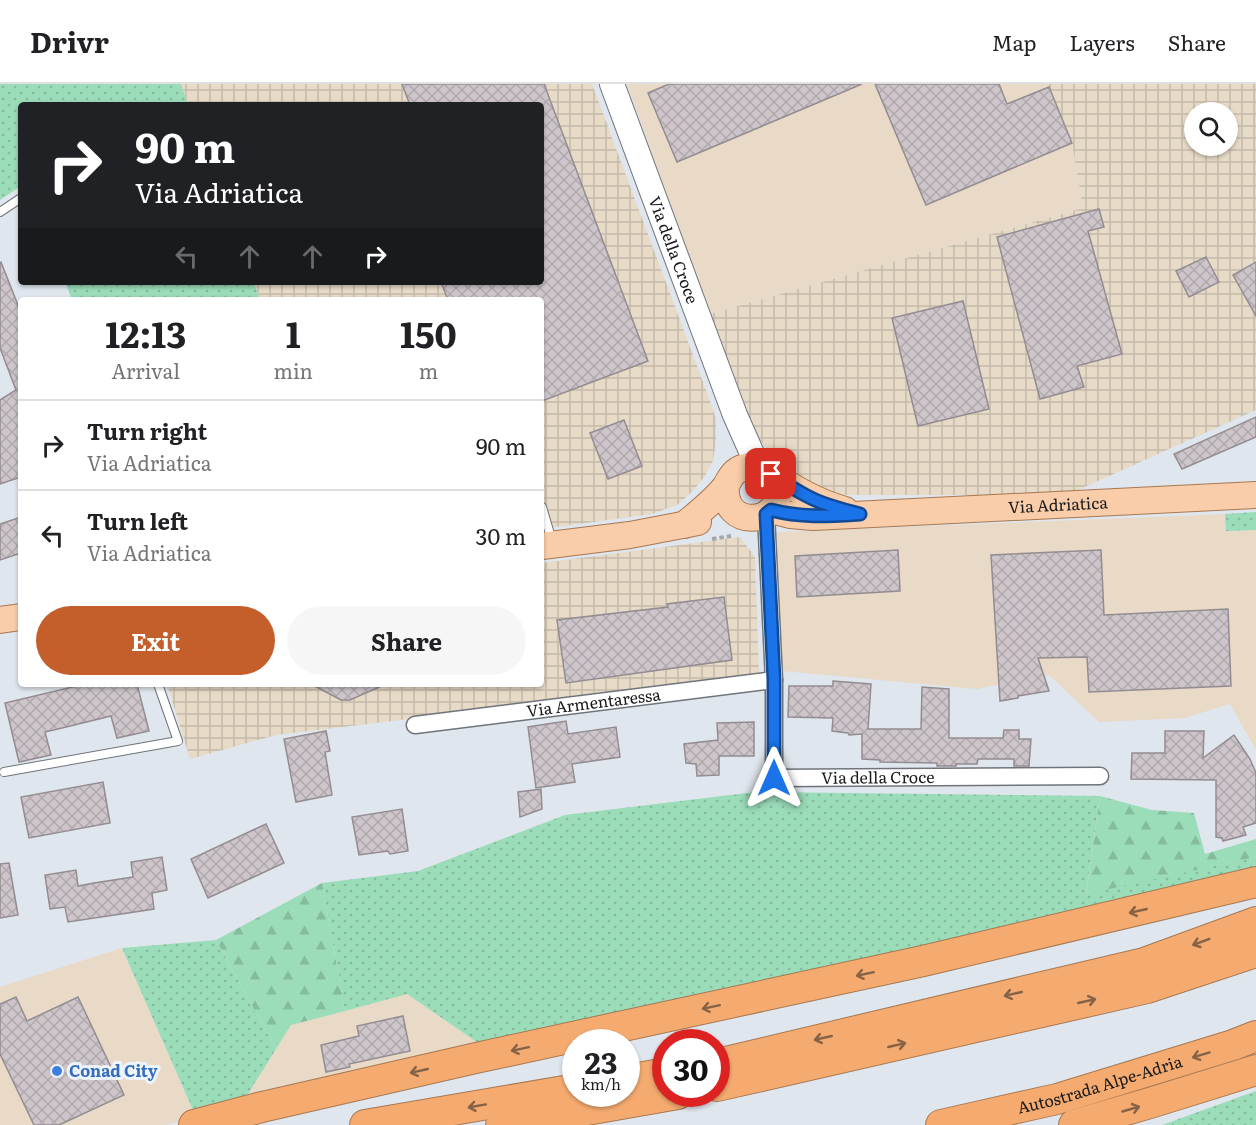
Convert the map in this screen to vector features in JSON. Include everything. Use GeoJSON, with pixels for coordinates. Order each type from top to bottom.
{"type":"FeatureCollection","features":[{"type":"Feature","properties":{"kind":"highway"},"geometry":{"type":"LineString","coordinates":[[194,1125],[476,1058],[923,962],[1256,882]]}},
{"type":"Feature","properties":{"kind":"highway"},"geometry":{"type":"LineString","coordinates":[[730,1061],[1144,963],[1256,922]]}},
{"type":"Feature","properties":{"kind":"highway"},"geometry":{"type":"LineString","coordinates":[[730,1083],[1147,988],[1256,952]]}},
{"type":"Feature","properties":{"kind":"highway","name":"Autostrada Alpe-Adria"},"geometry":{"type":"LineString","coordinates":[[941,1125],[1057,1099],[1256,1036]]}},
{"type":"Feature","properties":{"kind":"highway","name":"Autostrada Alpe-Adria"},"geometry":{"type":"LineString","coordinates":[[1074,1125],[1256,1070]]}},
{"type":"Feature","properties":{"kind":"highway"},"geometry":{"type":"LineString","coordinates":[[365,1125],[562,1091]]}},
{"type":"Feature","properties":{"kind":"highway"},"geometry":{"type":"LineString","coordinates":[[501,1125],[652,1099]]}},
{"type":"Feature","properties":{"kind":"main road","name":"Via della Croce"},"geometry":{"type":"LineString","coordinates":[[612,84],[735,415],[763,469]]}},
{"type":"Feature","properties":{"kind":"main road","name":"Via della Croce"},"geometry":{"type":"LineString","coordinates":[[729,481],[734,455],[735,415]]}},
{"type":"Feature","properties":{"kind":"main road"},"geometry":{"type":"LineString","coordinates":[[684,525],[703,509],[743,467],[763,469],[773,478],[778,495],[768,512]]}},
{"type":"Feature","properties":{"kind":"main road","name":"Via Adriatica"},"geometry":{"type":"LineString","coordinates":[[763,469],[815,500],[860,514]]}},
{"type":"Feature","properties":{"kind":"main road"},"geometry":{"type":"LineString","coordinates":[[729,481],[727,501],[735,513]]}},
{"type":"Feature","properties":{"kind":"main road","name":"Via Adriatica"},"geometry":{"type":"LineString","coordinates":[[547,545],[630,535],[735,513],[750,519],[758,518],[768,512],[813,517],[1256,495]]}},
{"type":"Feature","properties":{"kind":"main road"},"geometry":{"type":"LineString","coordinates":[[0,620],[18,617]]}},
{"type":"Feature","properties":{"kind":"street","name":"Via della Croce"},"geometry":{"type":"LineString","coordinates":[[768,512],[774,680],[774,778],[1100,776]]}},
{"type":"Feature","properties":{"kind":"street","name":"Via Armentaressa"},"geometry":{"type":"LineString","coordinates":[[415,725],[774,680]]}},
{"type":"Feature","properties":{"kind":"lane"},"geometry":{"type":"LineString","coordinates":[[0,212],[18,200]]}},
{"type":"Feature","properties":{"kind":"lane"},"geometry":{"type":"LineString","coordinates":[[544,522],[547,545]]}},
{"type":"Feature","properties":{"kind":"lane"},"geometry":{"type":"LineString","coordinates":[[4,772],[178,741],[159,687]]}},
{"type":"Feature","properties":{"kind":"shaded area"},"geometry":{"type":"Polygon","coordinates":[[[181,84],[592,84],[716,419],[713,461],[705,476],[677,505],[652,514],[544,529],[544,297],[259,297],[255,285],[544,285],[544,102],[187,102],[181,84]]]}},
{"type":"Feature","properties":{"kind":"shaded area"},"geometry":{"type":"Polygon","coordinates":[[[627,84],[1047,84],[1072,143],[1083,208],[710,314],[627,84]]]}},
{"type":"Feature","properties":{"kind":"shaded area"},"geometry":{"type":"Polygon","coordinates":[[[1047,84],[1256,84],[1256,410],[1067,495],[843,495],[826,491],[789,471],[774,458],[752,424],[710,314],[1083,208],[1072,143],[1047,84]]]}},
{"type":"Feature","properties":{"kind":"shaded area"},"geometry":{"type":"Polygon","coordinates":[[[1225,514],[1226,531],[1256,530],[1256,750],[1230,704],[1185,718],[1099,722],[1049,675],[977,689],[782,671],[777,532],[1225,514]]]}},
{"type":"Feature","properties":{"kind":"shaded area"},"geometry":{"type":"Polygon","coordinates":[[[740,537],[755,557],[759,673],[276,735],[190,759],[168,687],[544,687],[544,563],[740,537]]]}},
{"type":"Feature","properties":{"kind":"shaded area"},"geometry":{"type":"Polygon","coordinates":[[[122,948],[196,1117],[166,1125],[0,1125],[0,987],[122,948]]]}},
{"type":"Feature","properties":{"kind":"shaded area"},"geometry":{"type":"Polygon","coordinates":[[[407,994],[484,1047],[243,1102],[291,1025],[407,994]]]}},
{"type":"Feature","properties":{"kind":"green space"},"geometry":{"type":"Polygon","coordinates":[[[181,84],[187,102],[18,102],[18,188],[0,200],[0,85],[181,84]]]}},
{"type":"Feature","properties":{"kind":"green space"},"geometry":{"type":"Polygon","coordinates":[[[66,285],[255,285],[259,297],[71,297],[66,285]]]}},
{"type":"Feature","properties":{"kind":"green space"},"geometry":{"type":"Polygon","coordinates":[[[1256,512],[1256,530],[1226,531],[1225,514],[1256,512]]]}},
{"type":"Feature","properties":{"kind":"green space"},"geometry":{"type":"Polygon","coordinates":[[[755,792],[1100,796],[1086,893],[1256,857],[1256,872],[484,1047],[407,994],[345,1011],[322,883],[418,871],[565,815],[755,792]]]}},
{"type":"Feature","properties":{"kind":"green space"},"geometry":{"type":"Polygon","coordinates":[[[1100,796],[1152,810],[1194,813],[1205,854],[1256,839],[1256,857],[1086,894],[1100,796]]]}},
{"type":"Feature","properties":{"kind":"green space"},"geometry":{"type":"Polygon","coordinates":[[[322,883],[345,1011],[291,1025],[276,1049],[216,940],[322,883]]]}},
{"type":"Feature","properties":{"kind":"green space"},"geometry":{"type":"Polygon","coordinates":[[[216,940],[276,1049],[243,1102],[196,1117],[122,948],[216,940]]]}},
{"type":"Feature","properties":{"kind":"green space"},"geometry":{"type":"Polygon","coordinates":[[[1256,1091],[1256,1125],[1162,1125],[1256,1091]]]}},
{"type":"Feature","properties":{"kind":"building"},"geometry":{"type":"Polygon","coordinates":[[[402,84],[544,84],[648,361],[544,400],[544,297],[447,297],[442,285],[544,285],[544,102],[409,102],[402,84]]]}},
{"type":"Feature","properties":{"kind":"building"},"geometry":{"type":"Polygon","coordinates":[[[669,84],[862,84],[677,162],[648,93],[669,84]]]}},
{"type":"Feature","properties":{"kind":"building"},"geometry":{"type":"Polygon","coordinates":[[[875,84],[999,84],[1007,104],[1049,87],[1072,143],[926,205],[875,84]]]}},
{"type":"Feature","properties":{"kind":"building"},"geometry":{"type":"Polygon","coordinates":[[[1099,209],[1104,227],[1088,231],[1122,354],[1077,366],[1084,387],[1040,399],[997,237],[1099,209]]]}},
{"type":"Feature","properties":{"kind":"building"},"geometry":{"type":"Polygon","coordinates":[[[1206,257],[1219,282],[1189,297],[1176,271],[1206,257]]]}},
{"type":"Feature","properties":{"kind":"building"},"geometry":{"type":"Polygon","coordinates":[[[1256,262],[1256,316],[1233,275],[1256,262]]]}},
{"type":"Feature","properties":{"kind":"building"},"geometry":{"type":"Polygon","coordinates":[[[0,263],[18,305],[18,478],[0,484],[0,400],[16,390],[0,348],[0,263]]]}},
{"type":"Feature","properties":{"kind":"building"},"geometry":{"type":"Polygon","coordinates":[[[963,301],[989,409],[918,426],[892,318],[963,301]]]}},
{"type":"Feature","properties":{"kind":"building"},"geometry":{"type":"Polygon","coordinates":[[[1256,417],[1256,437],[1182,469],[1174,454],[1256,417]]]}},
{"type":"Feature","properties":{"kind":"building"},"geometry":{"type":"Polygon","coordinates":[[[624,420],[642,466],[608,479],[590,433],[624,420]]]}},
{"type":"Feature","properties":{"kind":"building"},"geometry":{"type":"Polygon","coordinates":[[[18,518],[18,554],[0,560],[0,524],[18,518]]]}},
{"type":"Feature","properties":{"kind":"building"},"geometry":{"type":"Polygon","coordinates":[[[898,550],[900,591],[797,597],[795,556],[898,550]]]}},
{"type":"Feature","properties":{"kind":"building"},"geometry":{"type":"Polygon","coordinates":[[[1101,550],[1104,615],[1228,609],[1231,686],[1089,692],[1087,657],[1038,658],[1049,691],[1000,701],[991,555],[1101,550]]]}},
{"type":"Feature","properties":{"kind":"building"},"geometry":{"type":"Polygon","coordinates":[[[724,597],[732,660],[566,683],[557,620],[668,607],[667,604],[724,597]]]}},
{"type":"Feature","properties":{"kind":"building"},"geometry":{"type":"Polygon","coordinates":[[[833,681],[871,684],[868,729],[921,729],[922,687],[949,689],[949,738],[1003,738],[1004,730],[1019,730],[1019,739],[1031,739],[1029,766],[1014,766],[1014,759],[978,759],[977,764],[937,766],[937,763],[880,762],[880,760],[862,759],[862,734],[849,735],[832,731],[833,718],[788,717],[789,686],[833,686],[833,681]]]}},
{"type":"Feature","properties":{"kind":"building"},"geometry":{"type":"Polygon","coordinates":[[[72,687],[138,687],[149,731],[117,738],[111,716],[45,732],[51,755],[19,762],[5,703],[72,687]]]}},
{"type":"Feature","properties":{"kind":"building"},"geometry":{"type":"Polygon","coordinates":[[[317,687],[379,687],[350,700],[341,700],[317,687]]]}},
{"type":"Feature","properties":{"kind":"building"},"geometry":{"type":"Polygon","coordinates":[[[566,721],[568,734],[616,727],[620,757],[572,764],[575,782],[536,788],[528,727],[566,721]]]}},
{"type":"Feature","properties":{"kind":"building"},"geometry":{"type":"Polygon","coordinates":[[[754,722],[754,756],[719,756],[719,775],[697,776],[696,764],[686,763],[684,744],[718,740],[717,723],[754,722]]]}},
{"type":"Feature","properties":{"kind":"building"},"geometry":{"type":"Polygon","coordinates":[[[326,731],[330,751],[325,752],[332,795],[296,802],[284,739],[326,731]]]}},
{"type":"Feature","properties":{"kind":"building"},"geometry":{"type":"Polygon","coordinates":[[[1165,731],[1204,731],[1203,758],[1234,735],[1250,759],[1256,773],[1256,823],[1243,827],[1246,835],[1223,841],[1222,838],[1216,837],[1216,780],[1131,779],[1132,753],[1165,753],[1165,731]]]}},
{"type":"Feature","properties":{"kind":"building"},"geometry":{"type":"Polygon","coordinates":[[[103,782],[110,823],[29,838],[21,797],[103,782]]]}},
{"type":"Feature","properties":{"kind":"building"},"geometry":{"type":"Polygon","coordinates":[[[541,789],[542,809],[520,817],[518,792],[541,789]]]}},
{"type":"Feature","properties":{"kind":"building"},"geometry":{"type":"Polygon","coordinates":[[[402,809],[408,851],[359,855],[352,817],[402,809]]]}},
{"type":"Feature","properties":{"kind":"building"},"geometry":{"type":"Polygon","coordinates":[[[266,824],[284,863],[208,898],[191,859],[266,824]]]}},
{"type":"Feature","properties":{"kind":"building"},"geometry":{"type":"Polygon","coordinates":[[[162,857],[167,890],[152,893],[154,909],[68,922],[65,907],[50,909],[45,875],[76,870],[78,886],[133,877],[131,862],[162,857]]]}},
{"type":"Feature","properties":{"kind":"building"},"geometry":{"type":"Polygon","coordinates":[[[9,863],[18,915],[0,918],[0,864],[9,863]]]}},
{"type":"Feature","properties":{"kind":"building"},"geometry":{"type":"Polygon","coordinates":[[[16,997],[27,1021],[78,997],[124,1095],[59,1125],[34,1125],[0,1054],[0,1004],[16,997]]]}},
{"type":"Feature","properties":{"kind":"building"},"geometry":{"type":"Polygon","coordinates":[[[403,1016],[410,1051],[349,1064],[350,1067],[326,1072],[321,1045],[359,1036],[357,1026],[403,1016]]]}},
{"type":"Feature","properties":{"kind":"place","name":"Conad City"},"geometry":{"type":"Point","coordinates":[57,1071]}},
{"type":"Feature","properties":{"kind":"route"},"geometry":{"type":"LineString","coordinates":[[771,474],[815,500],[860,514],[813,517],[790,515],[771,510],[766,514],[774,680],[774,778]]}}]}
